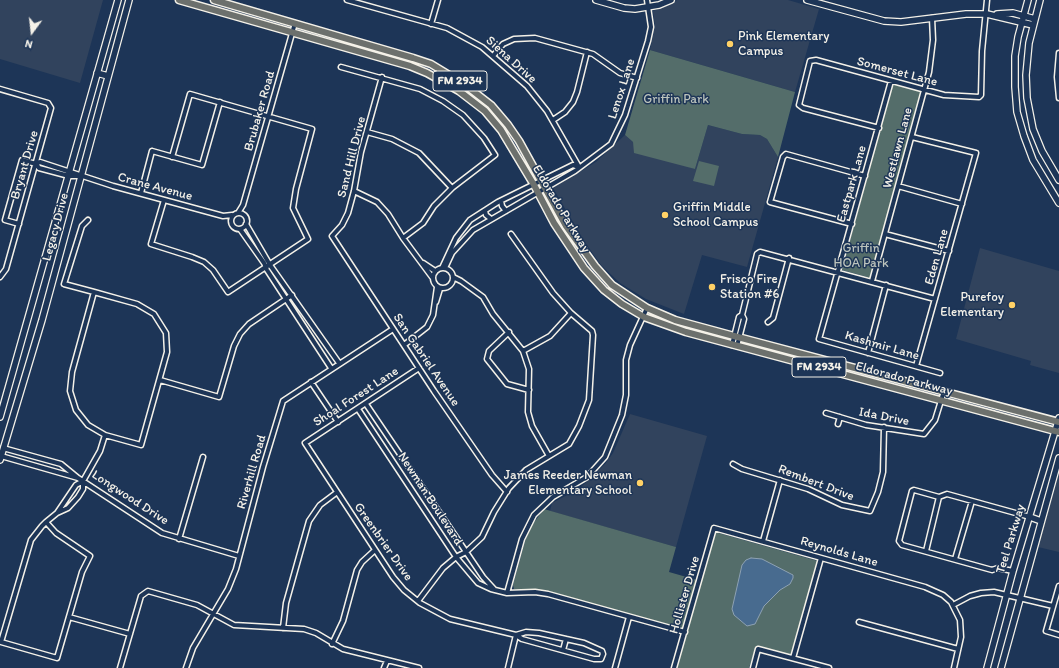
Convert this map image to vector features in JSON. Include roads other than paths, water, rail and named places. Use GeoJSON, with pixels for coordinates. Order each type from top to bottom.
{"type":"FeatureCollection","features":[{"type":"Feature","properties":{"kind":"main road","name":"Legacy Drive"},"geometry":{"type":"LineString","coordinates":[[0,417],[118,0]]}},
{"type":"Feature","properties":{"kind":"main road","name":"Legacy Drive"},"geometry":{"type":"LineString","coordinates":[[0,457],[42,320],[129,0]]}},
{"type":"Feature","properties":{"kind":"main road","name":"Eldorado Parkway"},"geometry":{"type":"LineString","coordinates":[[179,0],[410,66],[427,73],[459,91],[493,120],[512,146],[554,223],[584,268],[604,290],[644,316],[694,334],[1057,432]]}},
{"type":"Feature","properties":{"kind":"main road","name":"Eldorado Parkway"},"geometry":{"type":"LineString","coordinates":[[214,0],[431,64],[464,84],[500,114],[519,141],[577,244],[595,266],[612,285],[648,308],[696,326],[1059,420]]}},
{"type":"Feature","properties":{"kind":"main road"},"geometry":{"type":"LineString","coordinates":[[596,0],[628,9],[649,7],[672,0]]}},
{"type":"Feature","properties":{"kind":"main road"},"geometry":{"type":"LineString","coordinates":[[807,0],[821,2],[884,21],[901,22],[987,14],[1022,22],[1034,22]]}},
{"type":"Feature","properties":{"kind":"main road"},"geometry":{"type":"LineString","coordinates":[[1028,0],[1015,56],[1017,112],[1033,160],[1058,199]]}},
{"type":"Feature","properties":{"kind":"main road"},"geometry":{"type":"LineString","coordinates":[[1040,0],[1029,43],[1026,75],[1028,109],[1033,129],[1042,152],[1059,180]]}},
{"type":"Feature","properties":{"kind":"main road"},"geometry":{"type":"LineString","coordinates":[[994,15],[1008,13],[1024,15],[1034,22]]}},
{"type":"Feature","properties":{"kind":"main road"},"geometry":{"type":"LineString","coordinates":[[97,73],[108,76]]}},
{"type":"Feature","properties":{"kind":"main road"},"geometry":{"type":"LineString","coordinates":[[1053,192],[1059,188]]}},
{"type":"Feature","properties":{"kind":"main road"},"geometry":{"type":"LineString","coordinates":[[694,334],[696,326]]}},
{"type":"Feature","properties":{"kind":"main road","name":"Teel Parkway"},"geometry":{"type":"LineString","coordinates":[[987,668],[1006,594],[1057,432],[1059,420]]}},
{"type":"Feature","properties":{"kind":"main road","name":"Teel Parkway"},"geometry":{"type":"LineString","coordinates":[[1001,668],[1059,458]]}},
{"type":"Feature","properties":{"kind":"main road"},"geometry":{"type":"LineString","coordinates":[[1030,517],[1042,521]]}},
{"type":"Feature","properties":{"kind":"street","name":"Siena Drive"},"geometry":{"type":"LineString","coordinates":[[347,0],[447,28],[466,37],[493,56],[527,86],[553,120],[579,167]]}},
{"type":"Feature","properties":{"kind":"street"},"geometry":{"type":"LineString","coordinates":[[431,24],[438,0]]}},
{"type":"Feature","properties":{"kind":"street","name":"Lenox Lane"},"geometry":{"type":"LineString","coordinates":[[443,268],[452,253],[473,230],[575,171],[611,144],[622,126],[651,26],[647,0]]}},
{"type":"Feature","properties":{"kind":"street"},"geometry":{"type":"LineString","coordinates":[[987,0],[987,14]]}},
{"type":"Feature","properties":{"kind":"street","name":"Somerset Lane"},"geometry":{"type":"LineString","coordinates":[[879,128],[803,108],[799,105],[809,64],[812,60],[950,96],[979,98],[981,95],[982,51],[987,14]]}},
{"type":"Feature","properties":{"kind":"street","name":"Westlawn Lane"},"geometry":{"type":"LineString","coordinates":[[872,281],[932,62],[932,18]]}},
{"type":"Feature","properties":{"kind":"street","name":"Brubaker Road"},"geometry":{"type":"LineString","coordinates":[[238,213],[243,205],[296,24]]}},
{"type":"Feature","properties":{"kind":"street"},"geometry":{"type":"LineString","coordinates":[[493,56],[504,44],[514,39],[524,37],[535,38],[587,52],[598,57],[620,73],[637,78]]}},
{"type":"Feature","properties":{"kind":"street"},"geometry":{"type":"LineString","coordinates":[[553,120],[565,112],[573,102],[587,52]]}},
{"type":"Feature","properties":{"kind":"street"},"geometry":{"type":"LineString","coordinates":[[1059,53],[1057,77],[1059,98]]}},
{"type":"Feature","properties":{"kind":"street"},"geometry":{"type":"LineString","coordinates":[[341,67],[420,89],[443,101],[463,115],[484,138],[495,155],[452,188],[434,206],[422,223],[403,238]]}},
{"type":"Feature","properties":{"kind":"street","name":"Sand Hill Drive"},"geometry":{"type":"LineString","coordinates":[[332,236],[342,225],[354,191],[361,152],[382,78]]}},
{"type":"Feature","properties":{"kind":"street","name":"Eastpark Lane"},"geometry":{"type":"LineString","coordinates":[[819,339],[892,81]]}},
{"type":"Feature","properties":{"kind":"street","name":"Bryant Drive"},"geometry":{"type":"LineString","coordinates":[[0,89],[48,103],[50,105],[50,112],[19,224],[6,269],[1,276]]}},
{"type":"Feature","properties":{"kind":"street"},"geometry":{"type":"LineString","coordinates":[[164,200],[151,244],[192,256],[204,262],[213,270],[228,292],[308,239],[293,208],[296,189],[312,129],[190,94],[172,157]]}},
{"type":"Feature","properties":{"kind":"street"},"geometry":{"type":"LineString","coordinates":[[141,193],[152,151],[202,165],[220,102]]}},
{"type":"Feature","properties":{"kind":"street"},"geometry":{"type":"LineString","coordinates":[[367,132],[392,139],[419,153],[452,188]]}},
{"type":"Feature","properties":{"kind":"street","name":"Eden Lane"},"geometry":{"type":"LineString","coordinates":[[912,137],[976,153],[916,366]]}},
{"type":"Feature","properties":{"kind":"street"},"geometry":{"type":"LineString","coordinates":[[852,224],[770,202],[785,155],[865,176]]}},
{"type":"Feature","properties":{"kind":"street"},"geometry":{"type":"LineString","coordinates":[[19,224],[5,220],[22,160],[36,164]]}},
{"type":"Feature","properties":{"kind":"street","name":"Crane Avenue"},"geometry":{"type":"LineString","coordinates":[[36,164],[40,162],[70,170],[81,176],[164,200],[223,216],[232,216]]}},
{"type":"Feature","properties":{"kind":"street","name":"Crane Avenue"},"geometry":{"type":"LineString","coordinates":[[36,164],[40,168],[69,176],[81,176]]}},
{"type":"Feature","properties":{"kind":"street","name":"Lenox Lane"},"geometry":{"type":"LineString","coordinates":[[443,268],[456,238],[470,220],[501,201],[542,182],[573,165],[579,167]]}},
{"type":"Feature","properties":{"kind":"street"},"geometry":{"type":"LineString","coordinates":[[898,186],[962,204]]}},
{"type":"Feature","properties":{"kind":"street"},"geometry":{"type":"LineString","coordinates":[[354,191],[377,202],[388,214],[403,238],[432,277],[433,283],[439,288]]}},
{"type":"Feature","properties":{"kind":"street"},"geometry":{"type":"LineString","coordinates":[[501,201],[502,206],[506,211]]}},
{"type":"Feature","properties":{"kind":"street","name":"Brubaker Road"},"geometry":{"type":"LineString","coordinates":[[243,205],[245,216]]}},
{"type":"Feature","properties":{"kind":"street"},"geometry":{"type":"LineString","coordinates":[[484,211],[491,219]]}},
{"type":"Feature","properties":{"kind":"street"},"geometry":{"type":"LineString","coordinates":[[331,368],[286,299],[268,266],[246,224],[245,216],[238,213],[232,216],[231,222],[233,226],[240,229],[268,266],[292,295],[339,363]]}},
{"type":"Feature","properties":{"kind":"street","name":"Crane Avenue"},"geometry":{"type":"LineString","coordinates":[[223,216],[231,222]]}},
{"type":"Feature","properties":{"kind":"street"},"geometry":{"type":"LineString","coordinates":[[88,220],[82,226],[64,284],[94,292],[136,304],[154,314],[166,333],[167,352],[141,445],[105,435],[88,426],[76,410],[70,391],[72,372],[94,292]]}},
{"type":"Feature","properties":{"kind":"street"},"geometry":{"type":"LineString","coordinates":[[240,229],[246,224]]}},
{"type":"Feature","properties":{"kind":"street"},"geometry":{"type":"LineString","coordinates":[[418,601],[443,568],[456,557],[466,552],[482,537],[506,492],[526,470],[569,444],[582,420],[589,400],[592,331],[571,313],[540,276],[511,234]]}},
{"type":"Feature","properties":{"kind":"street"},"geometry":{"type":"LineString","coordinates":[[885,234],[949,251]]}},
{"type":"Feature","properties":{"kind":"street","name":"San Gabriel Avenue"},"geometry":{"type":"LineString","coordinates":[[332,236],[419,368],[492,475],[506,492]]}},
{"type":"Feature","properties":{"kind":"street"},"geometry":{"type":"LineString","coordinates":[[735,345],[744,319],[742,314],[751,277],[760,252],[789,258],[935,299]]}},
{"type":"Feature","properties":{"kind":"street"},"geometry":{"type":"LineString","coordinates":[[768,322],[773,318],[789,258]]}},
{"type":"Feature","properties":{"kind":"street"},"geometry":{"type":"LineString","coordinates":[[421,261],[435,271]]}},
{"type":"Feature","properties":{"kind":"street"},"geometry":{"type":"LineString","coordinates":[[432,277],[435,271],[443,268],[451,271],[453,279],[450,286],[439,288]]}},
{"type":"Feature","properties":{"kind":"street"},"geometry":{"type":"LineString","coordinates":[[453,279],[468,286],[483,297],[493,314],[523,351],[529,369],[528,412],[532,426],[549,456]]}},
{"type":"Feature","properties":{"kind":"street"},"geometry":{"type":"LineString","coordinates":[[868,353],[886,285]]}},
{"type":"Feature","properties":{"kind":"street"},"geometry":{"type":"LineString","coordinates":[[404,345],[427,327],[434,315],[439,288]]}},
{"type":"Feature","properties":{"kind":"street"},"geometry":{"type":"LineString","coordinates":[[160,380],[219,397],[234,346],[240,334],[249,324],[292,295]]}},
{"type":"Feature","properties":{"kind":"street"},"geometry":{"type":"LineString","coordinates":[[508,593],[522,539],[534,515],[554,497],[587,477],[605,457],[622,415],[626,395],[626,360],[630,345],[648,308]]}},
{"type":"Feature","properties":{"kind":"street"},"geometry":{"type":"LineString","coordinates":[[523,351],[550,336],[571,313]]}},
{"type":"Feature","properties":{"kind":"street","name":"Riverhill Road"},"geometry":{"type":"LineString","coordinates":[[186,668],[193,648],[232,582],[283,401],[331,368],[393,329]]}},
{"type":"Feature","properties":{"kind":"street"},"geometry":{"type":"LineString","coordinates":[[509,332],[489,351],[487,359],[507,384],[520,389],[529,390]]}},
{"type":"Feature","properties":{"kind":"street","name":"Kashmir Lane"},"geometry":{"type":"LineString","coordinates":[[819,339],[940,373]]}},
{"type":"Feature","properties":{"kind":"street","name":"Shoal Forest Lane"},"geometry":{"type":"LineString","coordinates":[[305,443],[419,368]]}},
{"type":"Feature","properties":{"kind":"street"},"geometry":{"type":"LineString","coordinates":[[311,382],[338,422]]}},
{"type":"Feature","properties":{"kind":"street"},"geometry":{"type":"LineString","coordinates":[[941,400],[944,391]]}},
{"type":"Feature","properties":{"kind":"street","name":"Ida Drive"},"geometry":{"type":"LineString","coordinates":[[826,413],[866,425],[924,434],[935,420],[941,400]]}},
{"type":"Feature","properties":{"kind":"street","name":"Newman Boulevard"},"geometry":{"type":"LineString","coordinates":[[366,404],[476,567],[494,589]]}},
{"type":"Feature","properties":{"kind":"street","name":"Newman Boulevard"},"geometry":{"type":"LineString","coordinates":[[358,409],[456,557],[478,583],[508,593],[535,592],[548,594],[685,632]]}},
{"type":"Feature","properties":{"kind":"street","name":"Ida Drive"},"geometry":{"type":"LineString","coordinates":[[838,424],[840,417]]}},
{"type":"Feature","properties":{"kind":"street","name":"Rembert Drive"},"geometry":{"type":"LineString","coordinates":[[733,464],[742,469],[808,489],[842,505],[870,511],[878,492],[883,472],[884,427]]}},
{"type":"Feature","properties":{"kind":"street"},"geometry":{"type":"LineString","coordinates":[[57,513],[66,510],[83,489],[83,481],[100,451],[105,435]]}},
{"type":"Feature","properties":{"kind":"street","name":"Greenbrier Drive"},"geometry":{"type":"LineString","coordinates":[[305,443],[397,582],[418,601],[433,611],[450,619],[516,635],[522,639],[594,659],[601,659],[603,654],[602,650],[566,639],[539,633],[526,632],[516,635]]}},
{"type":"Feature","properties":{"kind":"street","name":"Longwood Drive"},"geometry":{"type":"LineString","coordinates":[[2,447],[52,460],[67,467],[78,478],[152,528],[179,539],[239,556]]}},
{"type":"Feature","properties":{"kind":"street","name":"Longwood Drive"},"geometry":{"type":"LineString","coordinates":[[0,457],[78,478]]}},
{"type":"Feature","properties":{"kind":"street"},"geometry":{"type":"LineString","coordinates":[[179,539],[203,458]]}},
{"type":"Feature","properties":{"kind":"street"},"geometry":{"type":"LineString","coordinates":[[49,470],[52,460]]}},
{"type":"Feature","properties":{"kind":"street"},"geometry":{"type":"LineString","coordinates":[[763,541],[780,480]]}},
{"type":"Feature","properties":{"kind":"street"},"geometry":{"type":"LineString","coordinates":[[46,522],[56,533],[90,556],[82,572],[57,658],[1,642],[28,547],[34,534],[46,522],[57,513],[76,485],[83,481]]}},
{"type":"Feature","properties":{"kind":"street"},"geometry":{"type":"LineString","coordinates":[[1013,571],[998,568],[992,570],[902,545],[899,541],[912,491],[914,490],[940,497],[947,494],[1030,517]]}},
{"type":"Feature","properties":{"kind":"street"},"geometry":{"type":"LineString","coordinates":[[284,628],[286,603],[309,521],[320,505],[336,492]]}},
{"type":"Feature","properties":{"kind":"street"},"geometry":{"type":"LineString","coordinates":[[926,552],[940,497]]}},
{"type":"Feature","properties":{"kind":"street"},"geometry":{"type":"LineString","coordinates":[[955,559],[972,501]]}},
{"type":"Feature","properties":{"kind":"street"},"geometry":{"type":"LineString","coordinates":[[436,527],[446,522]]}},
{"type":"Feature","properties":{"kind":"street","name":"Reynolds Lane"},"geometry":{"type":"LineString","coordinates":[[714,528],[935,590],[943,595],[953,605]]}},
{"type":"Feature","properties":{"kind":"street","name":"Hollister Drive"},"geometry":{"type":"LineString","coordinates":[[674,668],[714,528]]}},
{"type":"Feature","properties":{"kind":"street"},"geometry":{"type":"LineString","coordinates":[[332,644],[342,625],[358,567],[364,559],[375,550]]}},
{"type":"Feature","properties":{"kind":"street"},"geometry":{"type":"LineString","coordinates":[[793,658],[821,558]]}},
{"type":"Feature","properties":{"kind":"street"},"geometry":{"type":"LineString","coordinates":[[467,571],[476,567]]}},
{"type":"Feature","properties":{"kind":"street"},"geometry":{"type":"LineString","coordinates":[[1059,586],[1046,631],[1059,634]]}},
{"type":"Feature","properties":{"kind":"street"},"geometry":{"type":"LineString","coordinates":[[120,668],[141,596],[148,591],[194,604],[229,623],[238,626],[308,630],[343,649],[420,668]]}},
{"type":"Feature","properties":{"kind":"street"},"geometry":{"type":"LineString","coordinates":[[954,668],[961,637],[960,620],[953,605],[981,593],[1006,594],[1053,606]]}},
{"type":"Feature","properties":{"kind":"street"},"geometry":{"type":"LineString","coordinates":[[69,617],[130,634]]}},
{"type":"Feature","properties":{"kind":"street"},"geometry":{"type":"LineString","coordinates":[[615,668],[629,617]]}},
{"type":"Feature","properties":{"kind":"street"},"geometry":{"type":"LineString","coordinates":[[859,622],[958,649]]}},
{"type":"Feature","properties":{"kind":"street"},"geometry":{"type":"LineString","coordinates":[[508,668],[516,635]]}},
{"type":"Feature","properties":{"kind":"street"},"geometry":{"type":"LineString","coordinates":[[563,650],[566,639]]}},
{"type":"Feature","properties":{"kind":"street"},"geometry":{"type":"LineString","coordinates":[[753,668],[758,649],[829,668]]}},
{"type":"Feature","properties":{"kind":"street"},"geometry":{"type":"LineString","coordinates":[[384,668],[387,661]]}},
{"type":"Feature","properties":{"kind":"place","name":"Pink Elementary Campus"},"geometry":{"type":"Point","coordinates":[730,44]}},
{"type":"Feature","properties":{"kind":"place","name":"Griffin Middle School Campus"},"geometry":{"type":"Point","coordinates":[665,215]}},
{"type":"Feature","properties":{"kind":"place","name":"Frisco Fire Station #6"},"geometry":{"type":"Point","coordinates":[712,287]}},
{"type":"Feature","properties":{"kind":"place","name":"Purefoy Elementary"},"geometry":{"type":"Point","coordinates":[1012,305]}},
{"type":"Feature","properties":{"kind":"place","name":"James Reeder Newman Elementary School"},"geometry":{"type":"Point","coordinates":[640,483]}},
{"type":"Feature","properties":{"kind":"park label","name":"Griffin Park"},"geometry":{"type":"Point","coordinates":[676,100]}},
{"type":"Feature","properties":{"kind":"park label","name":"Griffin HOA Park"},"geometry":{"type":"Point","coordinates":[861,256]}}]}
